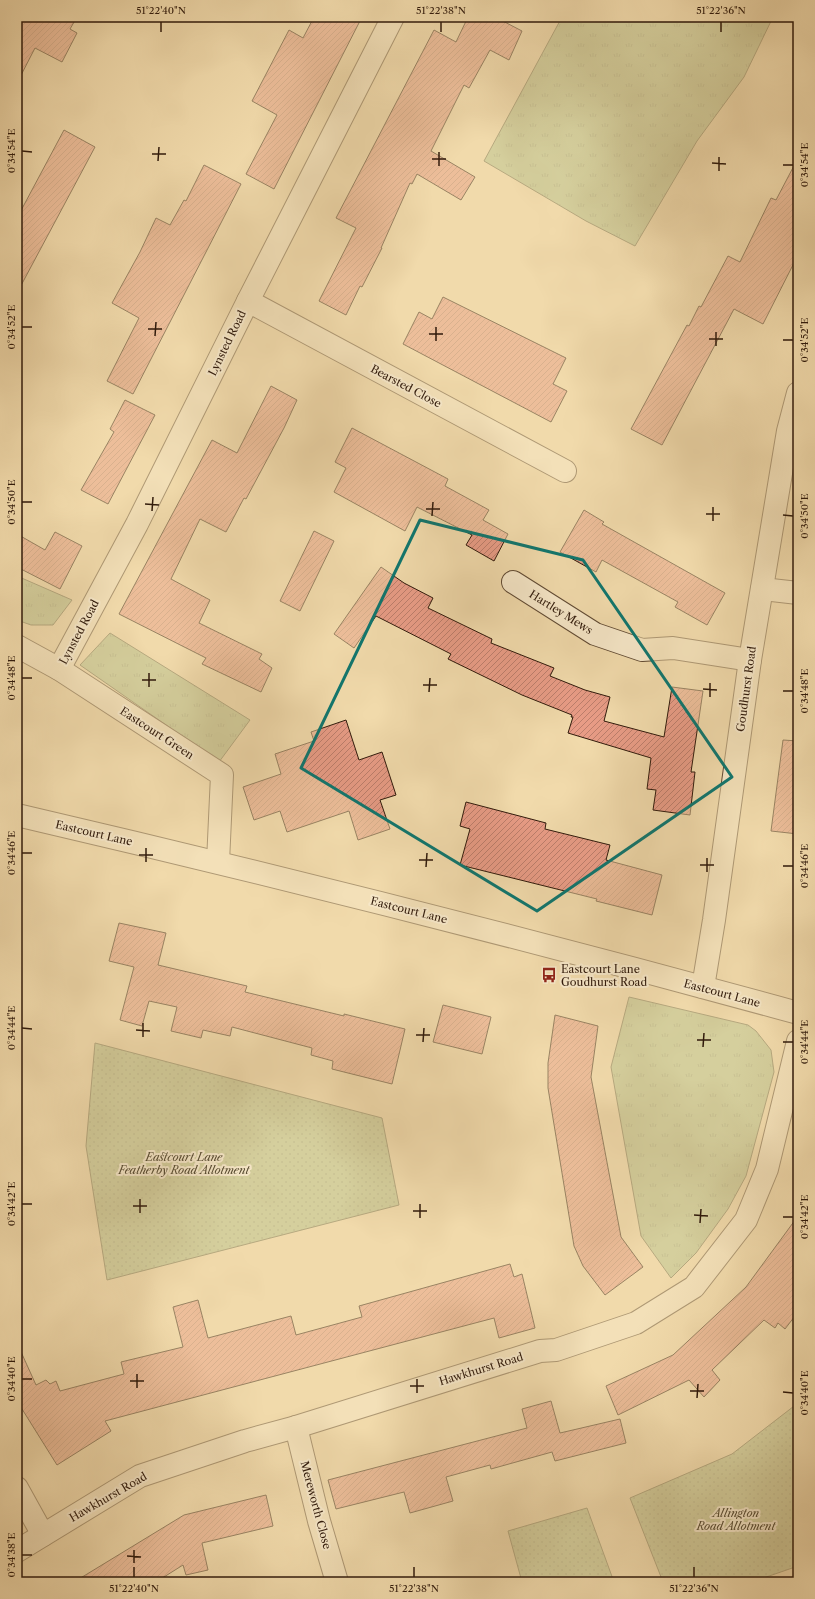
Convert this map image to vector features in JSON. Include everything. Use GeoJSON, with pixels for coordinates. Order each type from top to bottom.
{"type":"FeatureCollection","features":[{"type":"Feature","properties":{"kind":"street","name":"Lynsted Road"},"geometry":{"type":"LineString","coordinates":[[59,669],[137,524],[248,301],[393,17]]}},
{"type":"Feature","properties":{"kind":"street","name":"Bearsted Close"},"geometry":{"type":"LineString","coordinates":[[248,301],[564,471]]}},
{"type":"Feature","properties":{"kind":"street","name":"Goudhurst Road"},"geometry":{"type":"LineString","coordinates":[[703,987],[714,920],[750,660],[788,432],[798,393]]}},
{"type":"Feature","properties":{"kind":"street","name":"Hartley Mews"},"geometry":{"type":"LineString","coordinates":[[513,582],[596,634],[642,650],[673,648],[750,660]]}},
{"type":"Feature","properties":{"kind":"street"},"geometry":{"type":"LineString","coordinates":[[762,590],[798,593]]}},
{"type":"Feature","properties":{"kind":"street","name":"Eastcourt Green"},"geometry":{"type":"LineString","coordinates":[[17,646],[59,669],[222,775],[218,862]]}},
{"type":"Feature","properties":{"kind":"street","name":"Eastcourt Lane"},"geometry":{"type":"LineString","coordinates":[[17,815],[218,862],[440,917],[798,1013]]}},
{"type":"Feature","properties":{"kind":"street","name":"Hawkhurst Road"},"geometry":{"type":"LineString","coordinates":[[17,1551],[140,1476],[245,1441],[296,1427],[540,1351],[556,1350],[636,1323],[694,1287],[746,1220],[767,1169],[798,1041]]}},
{"type":"Feature","properties":{"kind":"street","name":"Mereworth Close"},"geometry":{"type":"LineString","coordinates":[[296,1427],[319,1521],[337,1582]]}},
{"type":"Feature","properties":{"kind":"street"},"geometry":{"type":"LineString","coordinates":[[17,1488],[42,1535]]}},
{"type":"Feature","properties":{"kind":"highlighted area"},"geometry":{"type":"Polygon","coordinates":[[[420,520],[583,560],[732,777],[537,911],[301,768],[420,520]]]}},
{"type":"Feature","properties":{"kind":"green space"},"geometry":{"type":"Polygon","coordinates":[[[562,17],[773,17],[744,77],[697,141],[635,246],[586,221],[484,161],[562,17]]]}},
{"type":"Feature","properties":{"kind":"green space"},"geometry":{"type":"Polygon","coordinates":[[[17,576],[72,600],[53,625],[31,625],[17,620],[17,576]]]}},
{"type":"Feature","properties":{"kind":"green space"},"geometry":{"type":"Polygon","coordinates":[[[110,633],[250,720],[219,762],[80,665],[110,633]]]}},
{"type":"Feature","properties":{"kind":"green space"},"geometry":{"type":"Polygon","coordinates":[[[629,997],[748,1025],[756,1031],[771,1050],[774,1072],[746,1176],[728,1209],[696,1253],[671,1278],[641,1236],[611,1067],[629,997]]]}},
{"type":"Feature","properties":{"kind":"green space","name":"Eastcourt Lane Featherby Road Allotment"},"geometry":{"type":"Polygon","coordinates":[[[95,1043],[382,1118],[399,1205],[107,1280],[86,1146],[95,1043]]]}},
{"type":"Feature","properties":{"kind":"green space","name":"Allington Road Allotment"},"geometry":{"type":"Polygon","coordinates":[[[798,1403],[798,1566],[752,1582],[663,1582],[630,1498],[732,1454],[798,1403]]]}},
{"type":"Feature","properties":{"kind":"green space"},"geometry":{"type":"Polygon","coordinates":[[[587,1508],[614,1582],[522,1582],[508,1531],[587,1508]]]}},
{"type":"Feature","properties":{"kind":"building"},"geometry":{"type":"Polygon","coordinates":[[[24,17],[77,17],[70,29],[77,33],[62,62],[35,48],[17,83],[17,30],[24,17]]]}},
{"type":"Feature","properties":{"kind":"building"},"geometry":{"type":"Polygon","coordinates":[[[314,17],[362,17],[274,189],[246,174],[277,115],[252,101],[289,30],[303,38],[314,17]]]}},
{"type":"Feature","properties":{"kind":"building"},"geometry":{"type":"Polygon","coordinates":[[[468,17],[495,17],[522,31],[509,60],[490,50],[469,88],[464,85],[431,151],[475,177],[461,200],[417,174],[412,184],[410,183],[382,248],[362,287],[360,286],[346,315],[319,301],[356,228],[336,218],[434,30],[456,42],[468,17]]]}},
{"type":"Feature","properties":{"kind":"building"},"geometry":{"type":"Polygon","coordinates":[[[64,130],[95,147],[17,293],[17,218],[64,130]]]}},
{"type":"Feature","properties":{"kind":"building"},"geometry":{"type":"Polygon","coordinates":[[[798,158],[798,255],[763,324],[734,309],[662,445],[631,429],[687,325],[689,326],[699,306],[701,307],[728,256],[740,262],[771,198],[776,200],[798,158]]]}},
{"type":"Feature","properties":{"kind":"building"},"geometry":{"type":"Polygon","coordinates":[[[204,165],[241,184],[133,394],[107,381],[139,318],[112,303],[140,252],[156,218],[170,225],[184,200],[186,201],[204,165]]]}},
{"type":"Feature","properties":{"kind":"building"},"geometry":{"type":"Polygon","coordinates":[[[443,297],[566,358],[553,384],[567,391],[551,422],[403,344],[419,312],[432,319],[443,297]]]}},
{"type":"Feature","properties":{"kind":"building"},"geometry":{"type":"Polygon","coordinates":[[[271,386],[297,400],[284,428],[246,499],[244,498],[226,532],[200,519],[171,579],[210,600],[199,623],[262,654],[259,659],[272,668],[261,692],[202,664],[206,658],[119,614],[212,440],[237,453],[271,386]]]}},
{"type":"Feature","properties":{"kind":"building"},"geometry":{"type":"Polygon","coordinates":[[[125,400],[155,415],[108,504],[81,490],[114,432],[110,429],[125,400]]]}},
{"type":"Feature","properties":{"kind":"building"},"geometry":{"type":"Polygon","coordinates":[[[352,428],[448,479],[445,486],[489,510],[483,520],[508,534],[494,561],[466,545],[472,535],[417,507],[405,531],[334,492],[346,468],[335,462],[352,428]]]}},
{"type":"Feature","properties":{"kind":"building"},"geometry":{"type":"Polygon","coordinates":[[[584,510],[604,522],[602,524],[725,593],[707,625],[675,607],[678,602],[602,560],[596,572],[560,552],[584,510]]]}},
{"type":"Feature","properties":{"kind":"building"},"geometry":{"type":"Polygon","coordinates":[[[314,531],[334,541],[300,611],[280,601],[314,531]]]}},
{"type":"Feature","properties":{"kind":"building"},"geometry":{"type":"Polygon","coordinates":[[[55,532],[82,546],[60,589],[17,567],[17,534],[45,550],[55,532]]]}},
{"type":"Feature","properties":{"kind":"building"},"geometry":{"type":"Polygon","coordinates":[[[381,567],[404,583],[433,598],[428,608],[492,639],[491,643],[554,668],[550,676],[585,690],[610,697],[604,721],[664,737],[672,687],[703,691],[691,772],[695,772],[690,815],[653,810],[656,790],[647,789],[651,758],[568,733],[573,717],[571,717],[572,715],[522,695],[448,659],[451,654],[376,616],[354,648],[334,634],[381,567]]]}},
{"type":"Feature","properties":{"kind":"building"},"geometry":{"type":"Polygon","coordinates":[[[346,720],[359,760],[382,752],[396,795],[380,800],[390,829],[358,840],[349,811],[287,832],[280,811],[254,820],[243,787],[281,774],[275,754],[314,741],[311,732],[346,720]]]}},
{"type":"Feature","properties":{"kind":"building"},"geometry":{"type":"Polygon","coordinates":[[[783,740],[798,741],[798,834],[771,831],[783,740]]]}},
{"type":"Feature","properties":{"kind":"building"},"geometry":{"type":"Polygon","coordinates":[[[466,802],[546,823],[545,829],[610,845],[606,860],[662,875],[652,915],[596,901],[597,899],[460,865],[470,829],[460,826],[466,802]]]}},
{"type":"Feature","properties":{"kind":"building"},"geometry":{"type":"Polygon","coordinates":[[[119,923],[166,933],[158,965],[247,986],[245,992],[405,1029],[392,1084],[332,1069],[333,1061],[311,1055],[312,1048],[232,1027],[230,1036],[203,1030],[201,1038],[171,1031],[177,1007],[149,1001],[142,1026],[120,1020],[134,967],[109,961],[119,923]]]}},
{"type":"Feature","properties":{"kind":"building"},"geometry":{"type":"Polygon","coordinates":[[[443,1005],[491,1017],[482,1054],[433,1042],[443,1005]]]}},
{"type":"Feature","properties":{"kind":"building"},"geometry":{"type":"Polygon","coordinates":[[[555,1015],[598,1026],[591,1077],[621,1237],[643,1267],[605,1295],[583,1266],[574,1246],[548,1088],[548,1063],[555,1015]]]}},
{"type":"Feature","properties":{"kind":"building"},"geometry":{"type":"Polygon","coordinates":[[[798,1216],[798,1312],[785,1329],[778,1323],[775,1328],[764,1320],[712,1370],[720,1380],[704,1397],[689,1380],[618,1415],[606,1386],[673,1355],[746,1287],[798,1216]]]}},
{"type":"Feature","properties":{"kind":"building"},"geometry":{"type":"Polygon","coordinates":[[[510,1264],[514,1277],[522,1274],[535,1328],[499,1338],[494,1318],[105,1421],[111,1431],[57,1465],[17,1401],[17,1343],[36,1385],[46,1380],[50,1384],[56,1381],[60,1391],[124,1374],[121,1362],[183,1347],[173,1307],[198,1300],[208,1338],[291,1316],[296,1335],[362,1317],[359,1306],[510,1264]]]}},
{"type":"Feature","properties":{"kind":"building"},"geometry":{"type":"Polygon","coordinates":[[[551,1401],[560,1433],[620,1419],[626,1443],[555,1461],[552,1452],[491,1469],[490,1465],[446,1477],[453,1501],[410,1513],[404,1492],[336,1509],[328,1480],[527,1428],[522,1409],[551,1401]]]}},
{"type":"Feature","properties":{"kind":"building"},"geometry":{"type":"Polygon","coordinates":[[[266,1495],[273,1526],[202,1543],[208,1570],[186,1575],[183,1565],[156,1582],[74,1582],[184,1515],[266,1495]]]}},
{"type":"Feature","properties":{"kind":"place","name":"Eastcourt Lane Goudhurst Road"},"geometry":{"type":"Point","coordinates":[549,975]}}]}
